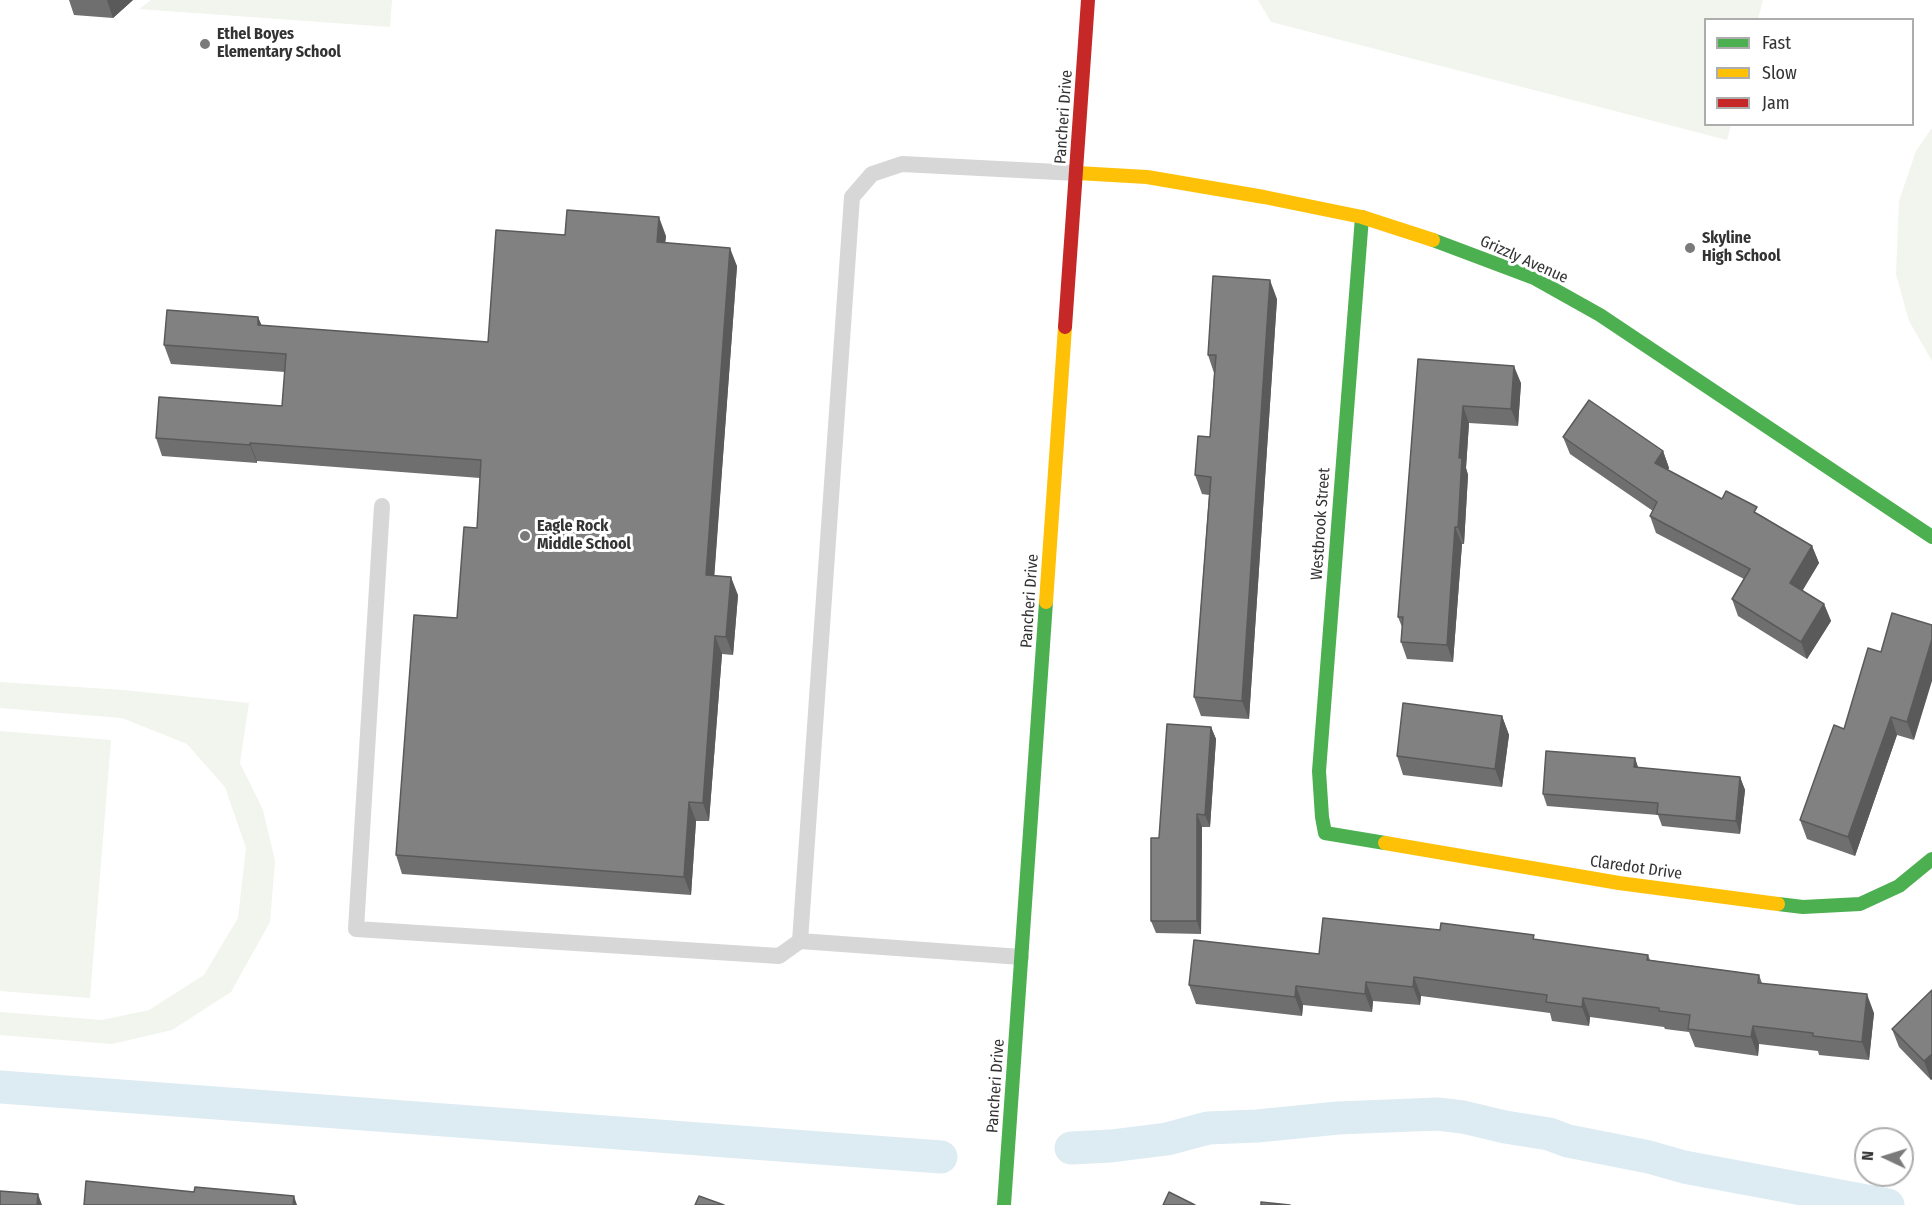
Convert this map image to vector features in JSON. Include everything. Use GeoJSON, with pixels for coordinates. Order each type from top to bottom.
{"type":"FeatureCollection","features":[{"type":"Feature","properties":{"kind":"street","name":"Pancheri Drive"},"geometry":{"type":"LineString","coordinates":[[1004,1205],[1088,0]]}},
{"type":"Feature","properties":{"kind":"street","name":"Grizzly Avenue"},"geometry":{"type":"LineString","coordinates":[[1077,174],[1147,177],[1362,217],[1449,245],[1534,278],[1600,315],[1932,537]]}},
{"type":"Feature","properties":{"kind":"street","name":"Westbrook Street"},"geometry":{"type":"LineString","coordinates":[[1325,833],[1319,771],[1362,217]]}},
{"type":"Feature","properties":{"kind":"street","name":"Claredot Drive"},"geometry":{"type":"LineString","coordinates":[[1325,833],[1619,883],[1803,907],[1860,904],[1899,886],[1932,859]]}},
{"type":"Feature","properties":{"kind":"lane"},"geometry":{"type":"LineString","coordinates":[[800,941],[852,197],[872,174],[902,164],[1077,174]]}},
{"type":"Feature","properties":{"kind":"lane"},"geometry":{"type":"LineString","coordinates":[[382,506],[356,929],[778,956],[800,941],[1021,957]]}},
{"type":"Feature","properties":{"kind":"shaded area"},"geometry":{"type":"Polygon","coordinates":[[[151,0],[392,0],[390,27],[139,9],[151,0]]]}},
{"type":"Feature","properties":{"kind":"shaded area"},"geometry":{"type":"Polygon","coordinates":[[[1258,0],[1763,0],[1758,18],[1704,18],[1704,126],[1731,126],[1727,140],[1271,22],[1258,0]]]}},
{"type":"Feature","properties":{"kind":"shaded area"},"geometry":{"type":"Polygon","coordinates":[[[1932,128],[1932,361],[1909,321],[1896,274],[1899,201],[1916,151],[1932,128]]]}},
{"type":"Feature","properties":{"kind":"shaded area"},"geometry":{"type":"Polygon","coordinates":[[[0,682],[124,690],[249,703],[240,763],[263,810],[275,861],[270,922],[231,992],[172,1030],[112,1044],[0,1035],[0,1012],[102,1020],[149,1010],[204,975],[238,918],[246,848],[225,787],[187,744],[122,718],[0,708],[0,682]]]}},
{"type":"Feature","properties":{"kind":"shaded area"},"geometry":{"type":"Polygon","coordinates":[[[0,731],[111,740],[90,998],[0,991],[0,731]]]}},
{"type":"Feature","properties":{"kind":"building"},"geometry":{"type":"Polygon","coordinates":[[[567,210],[659,217],[657,242],[730,248],[706,575],[731,577],[726,637],[715,636],[703,803],[689,802],[684,877],[396,855],[414,615],[457,618],[464,527],[477,528],[481,460],[156,438],[159,397],[282,406],[286,354],[164,345],[167,310],[258,317],[258,325],[488,342],[496,230],[565,235],[567,210]]]}},
{"type":"Feature","properties":{"kind":"building"},"geometry":{"type":"Polygon","coordinates":[[[1213,276],[1270,280],[1242,701],[1194,697],[1211,477],[1195,475],[1198,436],[1210,437],[1216,355],[1208,355],[1213,276]]]}},
{"type":"Feature","properties":{"kind":"building"},"geometry":{"type":"Polygon","coordinates":[[[1418,359],[1514,366],[1511,409],[1463,406],[1459,458],[1462,458],[1458,527],[1455,527],[1447,645],[1401,642],[1403,617],[1398,617],[1418,359]]]}},
{"type":"Feature","properties":{"kind":"building"},"geometry":{"type":"Polygon","coordinates":[[[1589,400],[1663,451],[1655,463],[1722,499],[1726,491],[1757,507],[1754,512],[1812,546],[1790,583],[1824,604],[1801,642],[1732,599],[1750,569],[1650,516],[1657,502],[1563,437],[1589,400]]]}},
{"type":"Feature","properties":{"kind":"building"},"geometry":{"type":"Polygon","coordinates":[[[1892,613],[1932,625],[1932,639],[1907,722],[1891,717],[1848,837],[1800,820],[1834,725],[1844,729],[1868,648],[1881,652],[1892,613]]]}},
{"type":"Feature","properties":{"kind":"building"},"geometry":{"type":"Polygon","coordinates":[[[1403,703],[1502,716],[1495,769],[1397,756],[1403,703]]]}},
{"type":"Feature","properties":{"kind":"building"},"geometry":{"type":"Polygon","coordinates":[[[1167,724],[1211,727],[1205,815],[1197,814],[1197,921],[1151,921],[1151,838],[1159,838],[1167,724]]]}},
{"type":"Feature","properties":{"kind":"building"},"geometry":{"type":"Polygon","coordinates":[[[1546,751],[1635,758],[1634,767],[1740,777],[1736,821],[1657,814],[1658,803],[1543,794],[1546,751]]]}},
{"type":"Feature","properties":{"kind":"building"},"geometry":{"type":"Polygon","coordinates":[[[1323,918],[1440,930],[1441,923],[1534,935],[1533,939],[1648,955],[1647,960],[1759,975],[1758,983],[1867,994],[1862,1042],[1753,1026],[1751,1037],[1688,1029],[1690,1015],[1659,1011],[1659,1008],[1583,998],[1582,1007],[1546,1002],[1547,995],[1414,977],[1413,987],[1366,982],[1365,994],[1296,986],[1295,997],[1189,985],[1194,940],[1319,954],[1323,918]]]}},
{"type":"Feature","properties":{"kind":"building"},"geometry":{"type":"Polygon","coordinates":[[[1932,990],[1932,1054],[1924,1061],[1892,1029],[1932,990]]]}},
{"type":"Feature","properties":{"kind":"building"},"geometry":{"type":"Polygon","coordinates":[[[86,1181],[194,1192],[195,1187],[294,1196],[293,1205],[84,1205],[86,1181]]]}},
{"type":"Feature","properties":{"kind":"building"},"geometry":{"type":"Polygon","coordinates":[[[0,1191],[38,1194],[37,1205],[0,1205],[0,1191]]]}},
{"type":"Feature","properties":{"kind":"building"},"geometry":{"type":"Polygon","coordinates":[[[1169,1192],[1195,1205],[1163,1205],[1169,1192]]]}},
{"type":"Feature","properties":{"kind":"building"},"geometry":{"type":"Polygon","coordinates":[[[699,1196],[724,1205],[695,1205],[699,1196]]]}},
{"type":"Feature","properties":{"kind":"building"},"geometry":{"type":"Polygon","coordinates":[[[1261,1202],[1290,1205],[1261,1205],[1261,1202]]]}},
{"type":"Feature","properties":{"kind":"waterway"},"geometry":{"type":"LineString","coordinates":[[0,1087],[941,1157]]}},
{"type":"Feature","properties":{"kind":"waterway"},"geometry":{"type":"LineString","coordinates":[[1071,1148],[1167,1139],[1208,1128],[1338,1118],[1437,1114],[1549,1134],[1568,1141],[1649,1157],[1684,1167],[1888,1205]]}},
{"type":"Feature","properties":{"kind":"traffic: fast"},"geometry":{"type":"LineString","coordinates":[[1362,217],[1319,771],[1325,833],[1385,843]]}},
{"type":"Feature","properties":{"kind":"traffic: fast"},"geometry":{"type":"LineString","coordinates":[[1433,240],[1534,278],[1600,315],[1932,537]]}},
{"type":"Feature","properties":{"kind":"traffic: fast"},"geometry":{"type":"LineString","coordinates":[[1004,1205],[1046,602]]}},
{"type":"Feature","properties":{"kind":"traffic: fast"},"geometry":{"type":"LineString","coordinates":[[1778,904],[1803,907],[1860,904],[1899,886],[1932,859]]}},
{"type":"Feature","properties":{"kind":"traffic: slow"},"geometry":{"type":"LineString","coordinates":[[1077,173],[1147,177],[1264,197],[1362,217],[1433,240]]}},
{"type":"Feature","properties":{"kind":"traffic: slow"},"geometry":{"type":"LineString","coordinates":[[1046,602],[1065,327]]}},
{"type":"Feature","properties":{"kind":"traffic: slow"},"geometry":{"type":"LineString","coordinates":[[1385,843],[1619,883],[1778,904]]}},
{"type":"Feature","properties":{"kind":"traffic: jam"},"geometry":{"type":"LineString","coordinates":[[1065,327],[1088,0]]}},
{"type":"Feature","properties":{"kind":"place","name":"Ethel Boyes Elementary School"},"geometry":{"type":"Point","coordinates":[205,44]}},
{"type":"Feature","properties":{"kind":"place","name":"Skyline High School"},"geometry":{"type":"Point","coordinates":[1690,248]}},
{"type":"Feature","properties":{"kind":"place","name":"Eagle Rock Middle School"},"geometry":{"type":"Point","coordinates":[525,536]}}]}
